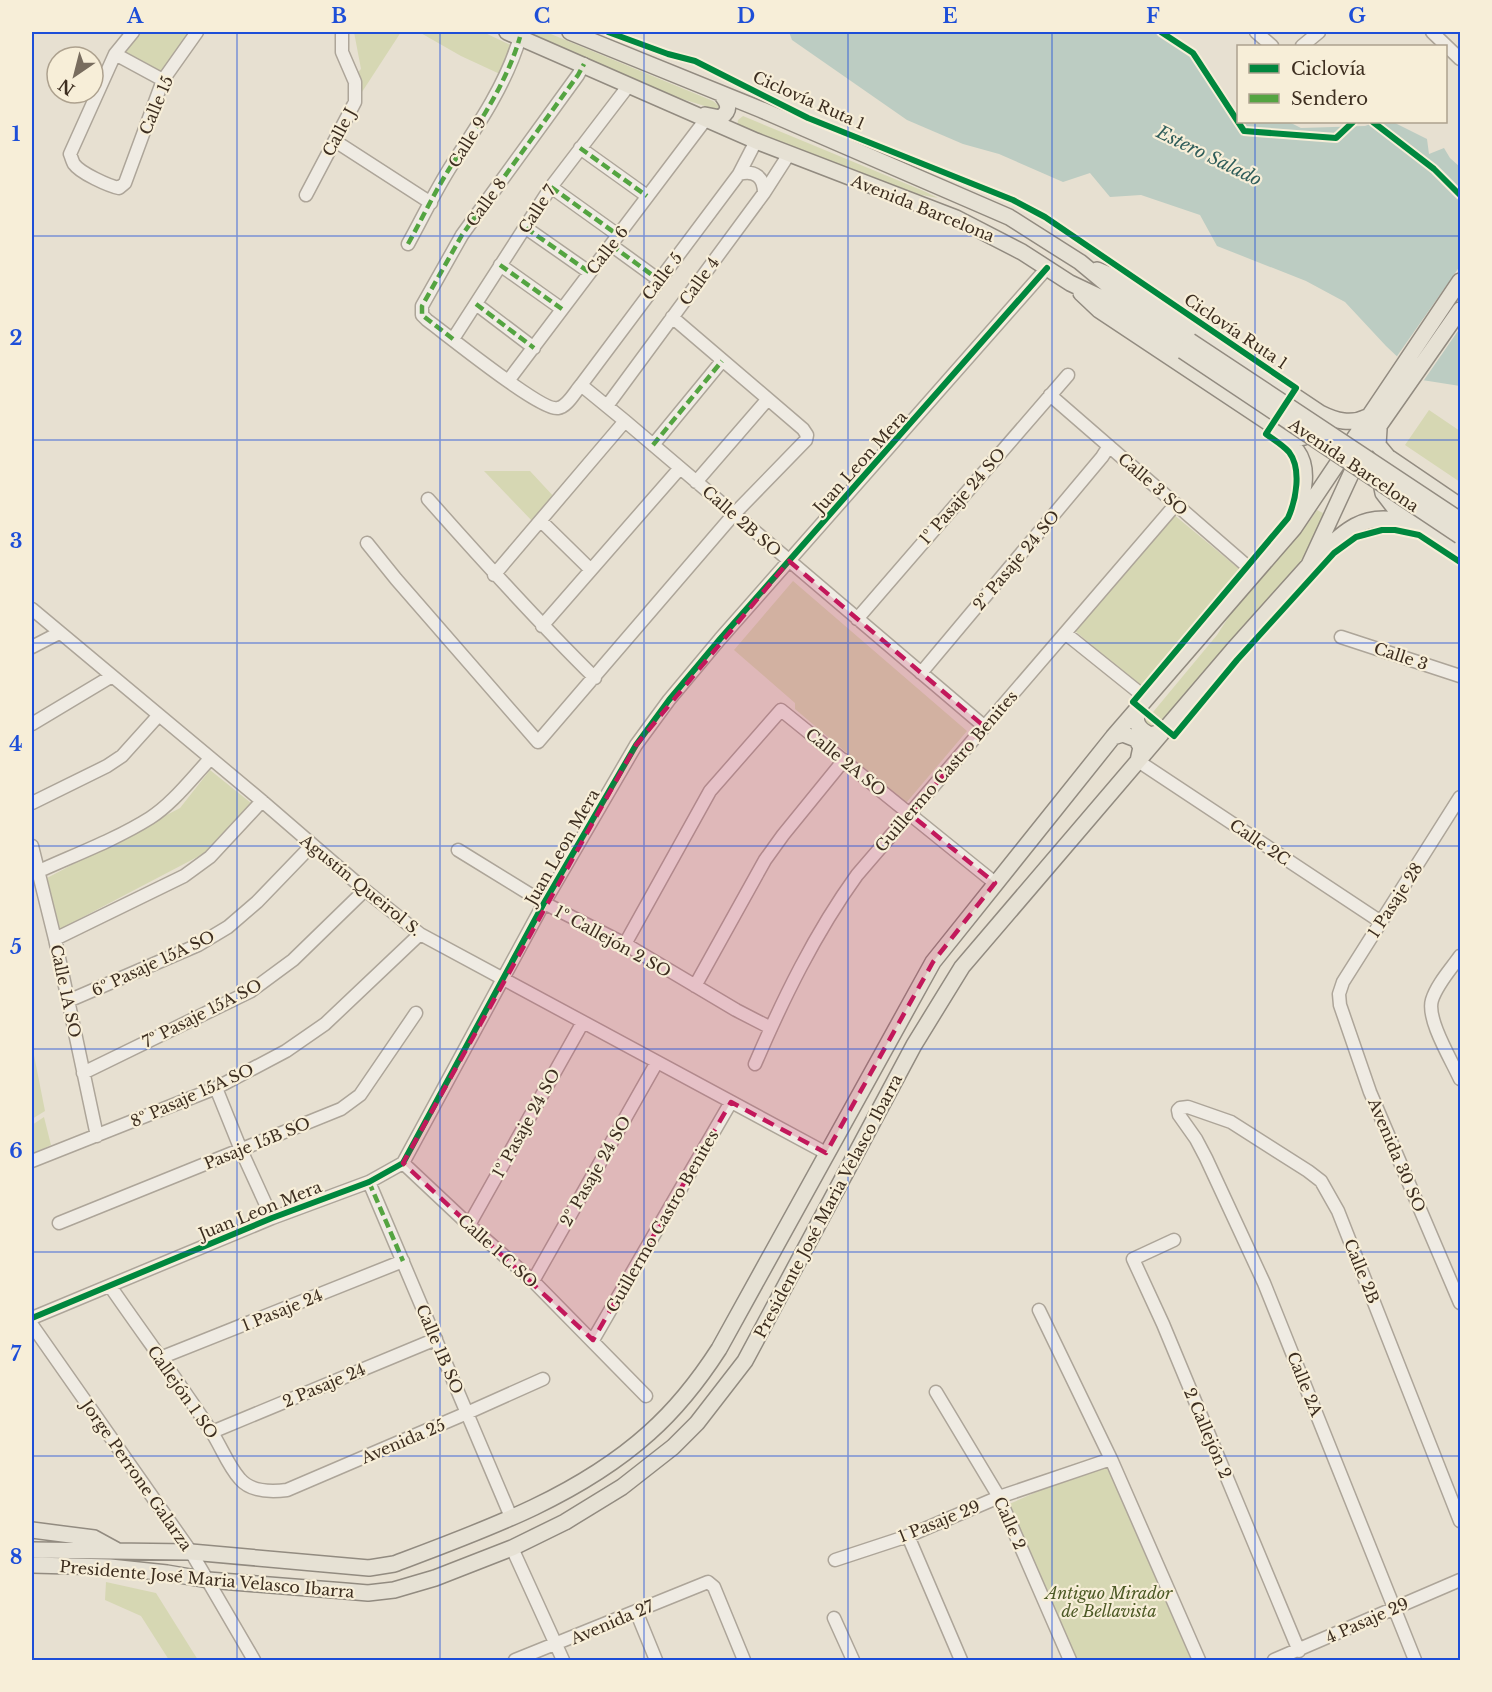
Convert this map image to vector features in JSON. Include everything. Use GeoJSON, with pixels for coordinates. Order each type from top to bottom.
{"type":"FeatureCollection","features":[{"type":"Feature","properties":{"kind":"main road","name":"Avenida Barcelona"},"geometry":{"type":"LineString","coordinates":[[570,32],[762,110],[1009,217],[1080,262],[1186,346],[1461,536]]}},
{"type":"Feature","properties":{"kind":"main road","name":"Avenida Barcelona"},"geometry":{"type":"LineString","coordinates":[[514,34],[736,133],[956,218],[1013,247],[1070,283],[1106,300],[1186,346],[1461,520]]}},
{"type":"Feature","properties":{"kind":"main road"},"geometry":{"type":"LineString","coordinates":[[688,110],[720,118],[729,107],[721,93]]}},
{"type":"Feature","properties":{"kind":"main road"},"geometry":{"type":"LineString","coordinates":[[736,133],[731,121],[736,112],[745,108],[762,110]]}},
{"type":"Feature","properties":{"kind":"main road"},"geometry":{"type":"LineString","coordinates":[[1080,262],[1123,281],[1320,413],[1342,421],[1353,422],[1376,418],[1461,310]]}},
{"type":"Feature","properties":{"kind":"main road"},"geometry":{"type":"LineString","coordinates":[[1461,280],[1376,418],[1377,440],[1381,452],[1461,506]]}},
{"type":"Feature","properties":{"kind":"main road"},"geometry":{"type":"LineString","coordinates":[[1070,283],[1099,310],[1294,438],[1307,436],[1313,431],[1314,416],[1307,404]]}},
{"type":"Feature","properties":{"kind":"main road"},"geometry":{"type":"LineString","coordinates":[[1226,395],[1254,420],[1292,447],[1300,457],[1304,470],[1302,495],[1294,528]]}},
{"type":"Feature","properties":{"kind":"main road","name":"Presidente José Maria Velasco Ibarra"},"geometry":{"type":"LineString","coordinates":[[32,1550],[190,1552],[369,1568],[394,1564],[511,1517],[567,1490],[597,1472],[647,1435],[674,1409],[719,1349],[933,962],[1113,737],[1294,528],[1376,418]]}},
{"type":"Feature","properties":{"kind":"main road","name":"Presidente José Maria Velasco Ibarra"},"geometry":{"type":"LineString","coordinates":[[32,1565],[110,1567],[208,1580],[368,1593],[394,1590],[435,1578],[512,1548],[565,1522],[622,1487],[673,1447],[697,1423],[745,1361],[915,1045],[962,967],[1309,565],[1376,418]]}},
{"type":"Feature","properties":{"kind":"main road"},"geometry":{"type":"LineString","coordinates":[[1413,474],[1394,471],[1385,481],[1383,493],[1393,506],[1461,551]]}},
{"type":"Feature","properties":{"kind":"main road"},"geometry":{"type":"LineString","coordinates":[[1309,565],[1338,537],[1356,525],[1368,522],[1382,520],[1405,522],[1438,536]]}},
{"type":"Feature","properties":{"kind":"main road"},"geometry":{"type":"LineString","coordinates":[[1139,709],[1136,718],[1142,730],[1151,735],[1164,731]]}},
{"type":"Feature","properties":{"kind":"main road"},"geometry":{"type":"LineString","coordinates":[[1113,737],[1123,734],[1136,739],[1142,752],[1138,761]]}},
{"type":"Feature","properties":{"kind":"main road"},"geometry":{"type":"LineString","coordinates":[[892,1034],[892,1041],[902,1050],[915,1045]]}},
{"type":"Feature","properties":{"kind":"main road"},"geometry":{"type":"LineString","coordinates":[[32,1530],[94,1538],[119,1552]]}},
{"type":"Feature","properties":{"kind":"street"},"geometry":{"type":"LineString","coordinates":[[133,32],[115,54],[163,80]]}},
{"type":"Feature","properties":{"kind":"street","name":"Calle 15"},"geometry":{"type":"LineString","coordinates":[[115,54],[70,154],[73,164],[80,170],[112,187],[119,188],[125,183],[163,80],[197,32]]}},
{"type":"Feature","properties":{"kind":"street","name":"Calle J"},"geometry":{"type":"LineString","coordinates":[[306,195],[355,102],[355,82],[342,52],[342,32]]}},
{"type":"Feature","properties":{"kind":"street"},"geometry":{"type":"LineString","coordinates":[[1256,32],[1271,45]]}},
{"type":"Feature","properties":{"kind":"street"},"geometry":{"type":"LineString","coordinates":[[1303,45],[1319,32]]}},
{"type":"Feature","properties":{"kind":"street"},"geometry":{"type":"LineString","coordinates":[[1432,32],[1446,45]]}},
{"type":"Feature","properties":{"kind":"street","name":"Calle 9"},"geometry":{"type":"LineString","coordinates":[[408,244],[452,165],[492,101],[514,34]]}},
{"type":"Feature","properties":{"kind":"street"},"geometry":{"type":"LineString","coordinates":[[1447,46],[1461,59]]}},
{"type":"Feature","properties":{"kind":"street","name":"Calle 8"},"geometry":{"type":"LineString","coordinates":[[453,339],[422,315],[422,306],[462,235],[584,64]]}},
{"type":"Feature","properties":{"kind":"street","name":"Calle 7"},"geometry":{"type":"LineString","coordinates":[[453,339],[551,188],[629,85]]}},
{"type":"Feature","properties":{"kind":"street","name":"Calle 6"},"geometry":{"type":"LineString","coordinates":[[508,381],[706,119]]}},
{"type":"Feature","properties":{"kind":"street"},"geometry":{"type":"LineString","coordinates":[[334,141],[431,203]]}},
{"type":"Feature","properties":{"kind":"street","name":"Calle 5"},"geometry":{"type":"LineString","coordinates":[[508,381],[545,405],[555,409],[562,408],[739,174],[756,141]]}},
{"type":"Feature","properties":{"kind":"street"},"geometry":{"type":"LineString","coordinates":[[580,148],[648,196]]}},
{"type":"Feature","properties":{"kind":"street","name":"Calle 4"},"geometry":{"type":"LineString","coordinates":[[608,406],[764,193],[789,154]]}},
{"type":"Feature","properties":{"kind":"street"},"geometry":{"type":"LineString","coordinates":[[739,174],[748,171],[758,175],[764,183],[764,193]]}},
{"type":"Feature","properties":{"kind":"street"},"geometry":{"type":"LineString","coordinates":[[551,188],[615,240],[658,280]]}},
{"type":"Feature","properties":{"kind":"street"},"geometry":{"type":"LineString","coordinates":[[526,228],[589,272]]}},
{"type":"Feature","properties":{"kind":"street"},"geometry":{"type":"LineString","coordinates":[[500,266],[562,309]]}},
{"type":"Feature","properties":{"kind":"street","name":"Juan Leon Mera"},"geometry":{"type":"LineString","coordinates":[[32,1318],[272,1218],[369,1182],[403,1162],[544,903],[636,745],[669,700],[1047,268]]}},
{"type":"Feature","properties":{"kind":"street"},"geometry":{"type":"LineString","coordinates":[[476,304],[534,348]]}},
{"type":"Feature","properties":{"kind":"street"},"geometry":{"type":"LineString","coordinates":[[367,543],[538,742],[734,514],[806,440],[807,435],[802,429],[672,317]]}},
{"type":"Feature","properties":{"kind":"street"},"geometry":{"type":"LineString","coordinates":[[453,339],[508,381]]}},
{"type":"Feature","properties":{"kind":"street"},"geometry":{"type":"LineString","coordinates":[[653,445],[722,361]]}},
{"type":"Feature","properties":{"kind":"street","name":"1º Pasaje 24 SO"},"geometry":{"type":"LineString","coordinates":[[857,619],[1068,375]]}},
{"type":"Feature","properties":{"kind":"street","name":"Calle 2B SO"},"geometry":{"type":"LineString","coordinates":[[581,385],[985,727]]}},
{"type":"Feature","properties":{"kind":"street","name":"Calle 3 SO"},"geometry":{"type":"LineString","coordinates":[[1050,394],[1255,573]]}},
{"type":"Feature","properties":{"kind":"street"},"geometry":{"type":"LineString","coordinates":[[696,482],[767,400]]}},
{"type":"Feature","properties":{"kind":"street"},"geometry":{"type":"LineString","coordinates":[[494,575],[625,421]]}},
{"type":"Feature","properties":{"kind":"street","name":"2º Pasaje 24 SO"},"geometry":{"type":"LineString","coordinates":[[921,673],[1109,446]]}},
{"type":"Feature","properties":{"kind":"street"},"geometry":{"type":"LineString","coordinates":[[542,626],[680,468]]}},
{"type":"Feature","properties":{"kind":"street"},"geometry":{"type":"LineString","coordinates":[[428,499],[494,575],[595,678]]}},
{"type":"Feature","properties":{"kind":"street","name":"Guillermo Castro Benites"},"geometry":{"type":"LineString","coordinates":[[755,1064],[771,1028],[834,907],[857,875],[1176,504]]}},
{"type":"Feature","properties":{"kind":"street"},"geometry":{"type":"LineString","coordinates":[[541,521],[591,570]]}},
{"type":"Feature","properties":{"kind":"street","name":"Agustín Queirol S."},"geometry":{"type":"LineString","coordinates":[[32,609],[262,801],[364,890],[420,934],[826,1153]]}},
{"type":"Feature","properties":{"kind":"street"},"geometry":{"type":"LineString","coordinates":[[32,647],[59,633]]}},
{"type":"Feature","properties":{"kind":"street"},"geometry":{"type":"LineString","coordinates":[[1065,633],[1136,690]]}},
{"type":"Feature","properties":{"kind":"street","name":"Calle 3"},"geometry":{"type":"LineString","coordinates":[[1341,637],[1461,676]]}},
{"type":"Feature","properties":{"kind":"street"},"geometry":{"type":"LineString","coordinates":[[32,724],[112,676]]}},
{"type":"Feature","properties":{"kind":"street","name":"Calle 2A SO"},"geometry":{"type":"LineString","coordinates":[[625,944],[710,791],[781,710],[996,882]]}},
{"type":"Feature","properties":{"kind":"street"},"geometry":{"type":"LineString","coordinates":[[32,803],[107,766],[122,756],[158,716]]}},
{"type":"Feature","properties":{"kind":"street"},"geometry":{"type":"LineString","coordinates":[[37,872],[129,830],[152,817],[172,800],[210,759]]}},
{"type":"Feature","properties":{"kind":"street"},"geometry":{"type":"LineString","coordinates":[[695,986],[765,860],[844,760]]}},
{"type":"Feature","properties":{"kind":"street","name":"Calle 2C"},"geometry":{"type":"LineString","coordinates":[[1138,761],[1381,922]]}},
{"type":"Feature","properties":{"kind":"street","name":"1 Pasaje 28"},"geometry":{"type":"LineString","coordinates":[[1340,1005],[1339,994],[1342,982],[1461,797]]}},
{"type":"Feature","properties":{"kind":"street"},"geometry":{"type":"LineString","coordinates":[[55,939],[184,876],[210,857],[262,801]]}},
{"type":"Feature","properties":{"kind":"street","name":"6º Pasaje 15A SO"},"geometry":{"type":"LineString","coordinates":[[68,1001],[198,945],[228,927],[312,845]]}},
{"type":"Feature","properties":{"kind":"street","name":"Calle 1A SO"},"geometry":{"type":"LineString","coordinates":[[32,846],[55,939],[97,1136]]}},
{"type":"Feature","properties":{"kind":"street","name":"1º Callejón 2 SO"},"geometry":{"type":"LineString","coordinates":[[458,850],[544,903],[625,944],[771,1028]]}},
{"type":"Feature","properties":{"kind":"street","name":"7º Pasaje 15A SO"},"geometry":{"type":"LineString","coordinates":[[83,1073],[251,991],[293,960],[364,890]]}},
{"type":"Feature","properties":{"kind":"street","name":"8º Pasaje 15A SO"},"geometry":{"type":"LineString","coordinates":[[32,1161],[216,1088],[286,1051],[325,1024],[420,934]]}},
{"type":"Feature","properties":{"kind":"street"},"geometry":{"type":"LineString","coordinates":[[1461,956],[1432,1001],[1433,1022],[1461,1080]]}},
{"type":"Feature","properties":{"kind":"street","name":"Avenida 30 SO"},"geometry":{"type":"LineString","coordinates":[[1340,1005],[1373,1100],[1461,1303]]}},
{"type":"Feature","properties":{"kind":"street","name":"Pasaje 15B SO"},"geometry":{"type":"LineString","coordinates":[[59,1223],[341,1109],[360,1095],[416,1013]]}},
{"type":"Feature","properties":{"kind":"street","name":"1º Pasaje 24 SO"},"geometry":{"type":"LineString","coordinates":[[469,1225],[583,1022]]}},
{"type":"Feature","properties":{"kind":"street","name":"2º Pasaje 24 SO"},"geometry":{"type":"LineString","coordinates":[[533,1281],[657,1062]]}},
{"type":"Feature","properties":{"kind":"street"},"geometry":{"type":"LineString","coordinates":[[216,1088],[272,1218]]}},
{"type":"Feature","properties":{"kind":"street","name":"Guillermo Castro Benites"},"geometry":{"type":"LineString","coordinates":[[592,1340],[731,1102]]}},
{"type":"Feature","properties":{"kind":"street","name":"Calle 2B"},"geometry":{"type":"LineString","coordinates":[[1179,1115],[1179,1108],[1185,1107],[1231,1122],[1308,1171],[1326,1188],[1338,1211],[1461,1521]]}},
{"type":"Feature","properties":{"kind":"street","name":"Calle 2A"},"geometry":{"type":"LineString","coordinates":[[1179,1115],[1196,1139],[1243,1234],[1415,1660]]}},
{"type":"Feature","properties":{"kind":"street","name":"Calle 1 C SO"},"geometry":{"type":"LineString","coordinates":[[403,1162],[469,1225],[533,1281],[646,1396]]}},
{"type":"Feature","properties":{"kind":"street","name":"Calle 1B SO"},"geometry":{"type":"LineString","coordinates":[[369,1182],[511,1517]]}},
{"type":"Feature","properties":{"kind":"street","name":"2 Callejón 2"},"geometry":{"type":"LineString","coordinates":[[1174,1240],[1133,1259],[1299,1651]]}},
{"type":"Feature","properties":{"kind":"street","name":"1 Pasaje 24"},"geometry":{"type":"LineString","coordinates":[[160,1358],[403,1261]]}},
{"type":"Feature","properties":{"kind":"street","name":"Callejón 1 SO"},"geometry":{"type":"LineString","coordinates":[[110,1286],[212,1432],[240,1479],[249,1486],[261,1490]]}},
{"type":"Feature","properties":{"kind":"street"},"geometry":{"type":"LineString","coordinates":[[1039,1310],[1111,1459],[1199,1660]]}},
{"type":"Feature","properties":{"kind":"street","name":"Jorge Perrone Galarza"},"geometry":{"type":"LineString","coordinates":[[32,1325],[190,1552],[254,1660]]}},
{"type":"Feature","properties":{"kind":"street","name":"2 Pasaje 24"},"geometry":{"type":"LineString","coordinates":[[212,1432],[436,1339]]}},
{"type":"Feature","properties":{"kind":"street","name":"Avenida 25"},"geometry":{"type":"LineString","coordinates":[[261,1490],[274,1492],[287,1490],[543,1378]]}},
{"type":"Feature","properties":{"kind":"street","name":"Calle 2"},"geometry":{"type":"LineString","coordinates":[[936,1392],[999,1497],[1070,1660]]}},
{"type":"Feature","properties":{"kind":"street","name":"1 Pasaje 29"},"geometry":{"type":"LineString","coordinates":[[836,1560],[908,1536],[999,1497],[1111,1459]]}},
{"type":"Feature","properties":{"kind":"street"},"geometry":{"type":"LineString","coordinates":[[908,1536],[961,1660]]}},
{"type":"Feature","properties":{"kind":"street"},"geometry":{"type":"LineString","coordinates":[[512,1548],[562,1660]]}},
{"type":"Feature","properties":{"kind":"street","name":"4 Pasaje 29"},"geometry":{"type":"LineString","coordinates":[[1274,1660],[1461,1580]]}},
{"type":"Feature","properties":{"kind":"street","name":"Avenida 27"},"geometry":{"type":"LineString","coordinates":[[515,1660],[708,1582],[714,1587],[744,1660]]}},
{"type":"Feature","properties":{"kind":"street"},"geometry":{"type":"LineString","coordinates":[[636,1611],[656,1660]]}},
{"type":"Feature","properties":{"kind":"street"},"geometry":{"type":"LineString","coordinates":[[834,1618],[853,1660]]}},
{"type":"Feature","properties":{"kind":"highlighted area"},"geometry":{"type":"Polygon","coordinates":[[[789,561],[985,727],[910,814],[995,883],[933,962],[826,1153],[731,1102],[593,1340],[403,1163],[636,745],[789,561]]]}},
{"type":"Feature","properties":{"kind":"green space"},"geometry":{"type":"Polygon","coordinates":[[[140,32],[190,32],[161,76],[123,53],[140,32]]]}},
{"type":"Feature","properties":{"kind":"green space"},"geometry":{"type":"Polygon","coordinates":[[[354,32],[401,32],[362,92],[355,75],[361,69],[354,32]]]}},
{"type":"Feature","properties":{"kind":"green space"},"geometry":{"type":"Polygon","coordinates":[[[419,32],[483,32],[515,47],[502,75],[461,56],[419,32]]]}},
{"type":"Feature","properties":{"kind":"green space"},"geometry":{"type":"Polygon","coordinates":[[[514,32],[546,32],[713,101],[719,106],[717,109],[711,108],[660,92],[514,32]]]}},
{"type":"Feature","properties":{"kind":"green space"},"geometry":{"type":"Polygon","coordinates":[[[743,116],[938,198],[879,187],[737,126],[738,120],[743,116]]]}},
{"type":"Feature","properties":{"kind":"green space"},"geometry":{"type":"Polygon","coordinates":[[[1429,410],[1460,431],[1460,482],[1405,445],[1429,410]]]}},
{"type":"Feature","properties":{"kind":"green space"},"geometry":{"type":"Polygon","coordinates":[[[484,471],[530,471],[556,499],[534,523],[484,471]]]}},
{"type":"Feature","properties":{"kind":"green space"},"geometry":{"type":"Polygon","coordinates":[[[1317,510],[1327,515],[1307,555],[1297,568],[1154,729],[1144,723],[1217,635],[1235,607],[1317,510]]]}},
{"type":"Feature","properties":{"kind":"green space"},"geometry":{"type":"Polygon","coordinates":[[[1173,514],[1244,573],[1143,688],[1075,631],[1173,514]]]}},
{"type":"Feature","properties":{"kind":"green space"},"geometry":{"type":"Polygon","coordinates":[[[793,581],[967,731],[906,803],[795,709],[795,703],[734,650],[793,581]]]}},
{"type":"Feature","properties":{"kind":"green space"},"geometry":{"type":"Polygon","coordinates":[[[210,770],[251,803],[203,854],[60,929],[47,878],[180,808],[210,770]]]}},
{"type":"Feature","properties":{"kind":"green space"},"geometry":{"type":"Polygon","coordinates":[[[32,1045],[45,1111],[32,1119],[32,1045]]]}},
{"type":"Feature","properties":{"kind":"green space"},"geometry":{"type":"Polygon","coordinates":[[[44,1117],[51,1145],[32,1154],[32,1125],[44,1117]]]}},
{"type":"Feature","properties":{"kind":"green space","name":"Antiguo Mirador de Bellavista"},"geometry":{"type":"Polygon","coordinates":[[[1111,1459],[1196,1660],[1071,1660],[1007,1505],[1111,1459]]]}},
{"type":"Feature","properties":{"kind":"green space"},"geometry":{"type":"Polygon","coordinates":[[[106,1582],[156,1593],[198,1660],[169,1660],[141,1616],[105,1600],[106,1582]]]}},
{"type":"Feature","properties":{"kind":"water","name":"Estero Salado"},"geometry":{"type":"Polygon","coordinates":[[[789,32],[1168,32],[1208,72],[1226,106],[1237,111],[1237,123],[1291,123],[1301,128],[1395,123],[1427,139],[1429,154],[1444,148],[1450,158],[1460,167],[1460,386],[1422,380],[1345,302],[1306,281],[1217,246],[1200,215],[1141,195],[1110,197],[1090,173],[1063,182],[999,154],[963,144],[907,120],[792,40],[789,32]]]}},
{"type":"Feature","properties":{"kind":"pier"},"geometry":{"type":"Polygon","coordinates":[[[1460,266],[1460,328],[1422,383],[1395,359],[1460,266]]]}},
{"type":"Feature","properties":{"kind":"marked path"},"geometry":{"type":"LineString","coordinates":[[408,244],[441,183],[491,102],[508,70],[520,37]]}},
{"type":"Feature","properties":{"kind":"marked path"},"geometry":{"type":"LineString","coordinates":[[453,339],[422,315],[422,306],[462,235],[584,64]]}},
{"type":"Feature","properties":{"kind":"marked path"},"geometry":{"type":"LineString","coordinates":[[580,148],[647,196]]}},
{"type":"Feature","properties":{"kind":"marked path"},"geometry":{"type":"LineString","coordinates":[[551,187],[618,235]]}},
{"type":"Feature","properties":{"kind":"marked path"},"geometry":{"type":"LineString","coordinates":[[526,228],[589,272]]}},
{"type":"Feature","properties":{"kind":"marked path"},"geometry":{"type":"LineString","coordinates":[[611,245],[659,280]]}},
{"type":"Feature","properties":{"kind":"marked path"},"geometry":{"type":"LineString","coordinates":[[500,265],[562,309]]}},
{"type":"Feature","properties":{"kind":"marked path"},"geometry":{"type":"LineString","coordinates":[[476,304],[534,348]]}},
{"type":"Feature","properties":{"kind":"marked path"},"geometry":{"type":"LineString","coordinates":[[653,445],[722,361]]}},
{"type":"Feature","properties":{"kind":"marked path"},"geometry":{"type":"LineString","coordinates":[[369,1182],[403,1261]]}},
{"type":"Feature","properties":{"kind":"cycle path","name":"Ciclovía Ruta 1"},"geometry":{"type":"LineString","coordinates":[[608,32],[668,54],[695,61],[808,118],[1013,200],[1045,217],[1296,388],[1266,434],[1289,452],[1293,459],[1297,476],[1295,494],[1288,518],[1133,702],[1174,736],[1237,660],[1334,553],[1356,537],[1382,530],[1419,535],[1460,562]]}},
{"type":"Feature","properties":{"kind":"cycle path"},"geometry":{"type":"LineString","coordinates":[[1161,32],[1193,53],[1237,120]]}},
{"type":"Feature","properties":{"kind":"cycle path"},"geometry":{"type":"LineString","coordinates":[[1239,123],[1244,131],[1336,138],[1352,123]]}},
{"type":"Feature","properties":{"kind":"cycle path"},"geometry":{"type":"LineString","coordinates":[[1374,123],[1434,169],[1460,195]]}},
{"type":"Feature","properties":{"kind":"cycle path"},"geometry":{"type":"LineString","coordinates":[[32,1318],[272,1218],[369,1182],[403,1163],[544,903],[636,745],[669,700],[720,639],[1047,268]]}}]}
